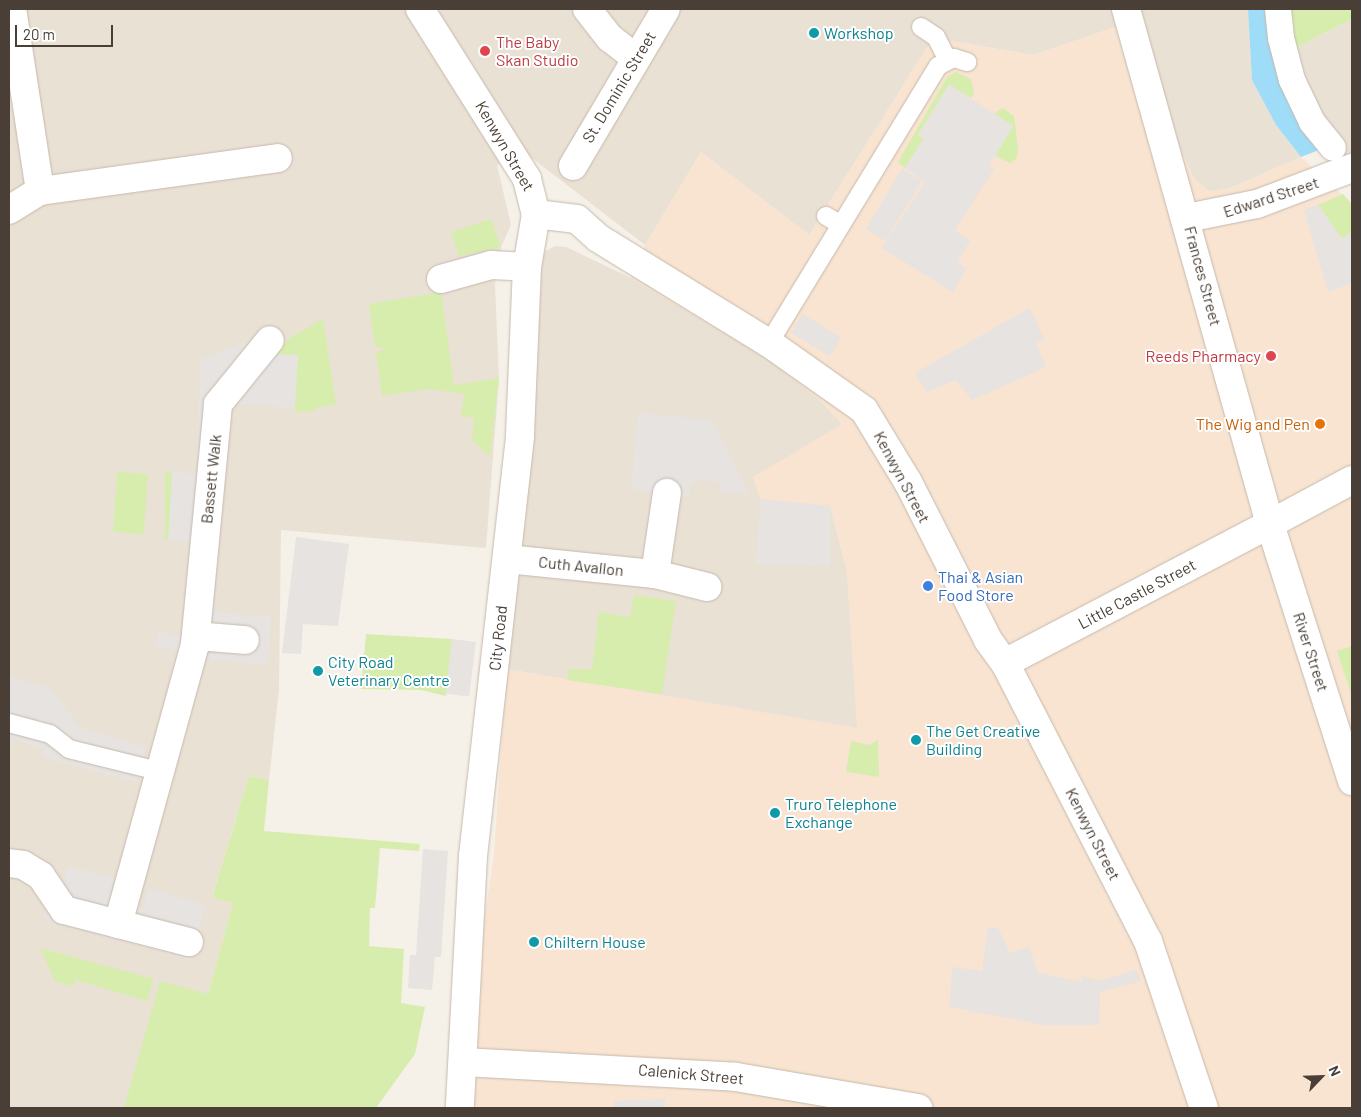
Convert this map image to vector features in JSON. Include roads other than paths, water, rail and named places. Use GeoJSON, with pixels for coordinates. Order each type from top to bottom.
{"type":"FeatureCollection","features":[{"type":"Feature","properties":{"kind":"street"},"geometry":{"type":"LineString","coordinates":[[12,9],[40,191]]}},
{"type":"Feature","properties":{"kind":"street","name":"Kenwyn Street"},"geometry":{"type":"LineString","coordinates":[[420,9],[527,179],[536,214],[577,219],[598,238],[769,343],[864,410],[908,482],[988,640],[1005,664],[1156,958],[1204,1108]]}},
{"type":"Feature","properties":{"kind":"street"},"geometry":{"type":"LineString","coordinates":[[587,9],[610,38],[636,58]]}},
{"type":"Feature","properties":{"kind":"street","name":"St. Dominic Street"},"geometry":{"type":"LineString","coordinates":[[573,166],[666,9]]}},
{"type":"Feature","properties":{"kind":"street"},"geometry":{"type":"LineString","coordinates":[[1278,9],[1280,38],[1292,80],[1312,122],[1333,148]]}},
{"type":"Feature","properties":{"kind":"street","name":"Frances Street"},"geometry":{"type":"LineString","coordinates":[[1129,19],[1187,218],[1270,524]]}},
{"type":"Feature","properties":{"kind":"street"},"geometry":{"type":"LineString","coordinates":[[9,210],[40,191],[278,158]]}},
{"type":"Feature","properties":{"kind":"street","name":"Edward Street"},"geometry":{"type":"LineString","coordinates":[[1187,218],[1257,204],[1352,168]]}},
{"type":"Feature","properties":{"kind":"street","name":"City Road"},"geometry":{"type":"LineString","coordinates":[[460,1108],[473,856],[524,395],[527,267],[536,214]]}},
{"type":"Feature","properties":{"kind":"street"},"geometry":{"type":"LineString","coordinates":[[441,279],[492,265],[527,267]]}},
{"type":"Feature","properties":{"kind":"street","name":"Bassett Walk"},"geometry":{"type":"LineString","coordinates":[[118,924],[196,636],[218,404],[270,340]]}},
{"type":"Feature","properties":{"kind":"street","name":"Little Castle Street"},"geometry":{"type":"LineString","coordinates":[[1005,664],[1352,480]]}},
{"type":"Feature","properties":{"kind":"street"},"geometry":{"type":"LineString","coordinates":[[655,574],[667,493]]}},
{"type":"Feature","properties":{"kind":"street","name":"River Street"},"geometry":{"type":"LineString","coordinates":[[1270,524],[1352,780]]}},
{"type":"Feature","properties":{"kind":"street","name":"Cuth Avallon"},"geometry":{"type":"LineString","coordinates":[[507,559],[655,574],[707,587]]}},
{"type":"Feature","properties":{"kind":"street"},"geometry":{"type":"LineString","coordinates":[[196,636],[245,640]]}},
{"type":"Feature","properties":{"kind":"street"},"geometry":{"type":"LineString","coordinates":[[9,863],[23,865],[41,876],[64,910],[189,942]]}},
{"type":"Feature","properties":{"kind":"street","name":"Calenick Street"},"geometry":{"type":"LineString","coordinates":[[463,1062],[736,1076],[823,1100],[918,1108]]}},
{"type":"Feature","properties":{"kind":"lane"},"geometry":{"type":"LineString","coordinates":[[922,27],[936,37],[947,59]]}},
{"type":"Feature","properties":{"kind":"lane"},"geometry":{"type":"LineString","coordinates":[[769,343],[938,66],[947,59],[967,62]]}},
{"type":"Feature","properties":{"kind":"lane"},"geometry":{"type":"LineString","coordinates":[[826,216],[840,226]]}},
{"type":"Feature","properties":{"kind":"lane"},"geometry":{"type":"LineString","coordinates":[[9,723],[50,734],[69,749],[158,771]]}},
{"type":"Feature","properties":{"kind":"water"},"geometry":{"type":"Polygon","coordinates":[[[1248,9],[1270,9],[1324,148],[1301,157],[1276,125],[1252,80],[1248,9]]]}},
{"type":"Feature","properties":{"kind":"place","name":"Workshop"},"geometry":{"type":"Point","coordinates":[814,33]}},
{"type":"Feature","properties":{"kind":"place","name":"The Baby Skan Studio"},"geometry":{"type":"Point","coordinates":[485,51]}},
{"type":"Feature","properties":{"kind":"place","name":"Reeds Pharmacy"},"geometry":{"type":"Point","coordinates":[1271,356]}},
{"type":"Feature","properties":{"kind":"place","name":"The Wig and Pen"},"geometry":{"type":"Point","coordinates":[1320,424]}},
{"type":"Feature","properties":{"kind":"place","name":"Thai & Asian Food Store"},"geometry":{"type":"Point","coordinates":[928,586]}},
{"type":"Feature","properties":{"kind":"place","name":"City Road Veterinary Centre"},"geometry":{"type":"Point","coordinates":[318,671]}},
{"type":"Feature","properties":{"kind":"place","name":"The Get Creative Building"},"geometry":{"type":"Point","coordinates":[916,740]}},
{"type":"Feature","properties":{"kind":"place","name":"Truro Telephone Exchange"},"geometry":{"type":"Point","coordinates":[775,813]}},
{"type":"Feature","properties":{"kind":"place","name":"Chiltern House"},"geometry":{"type":"Point","coordinates":[534,942]}}]}
